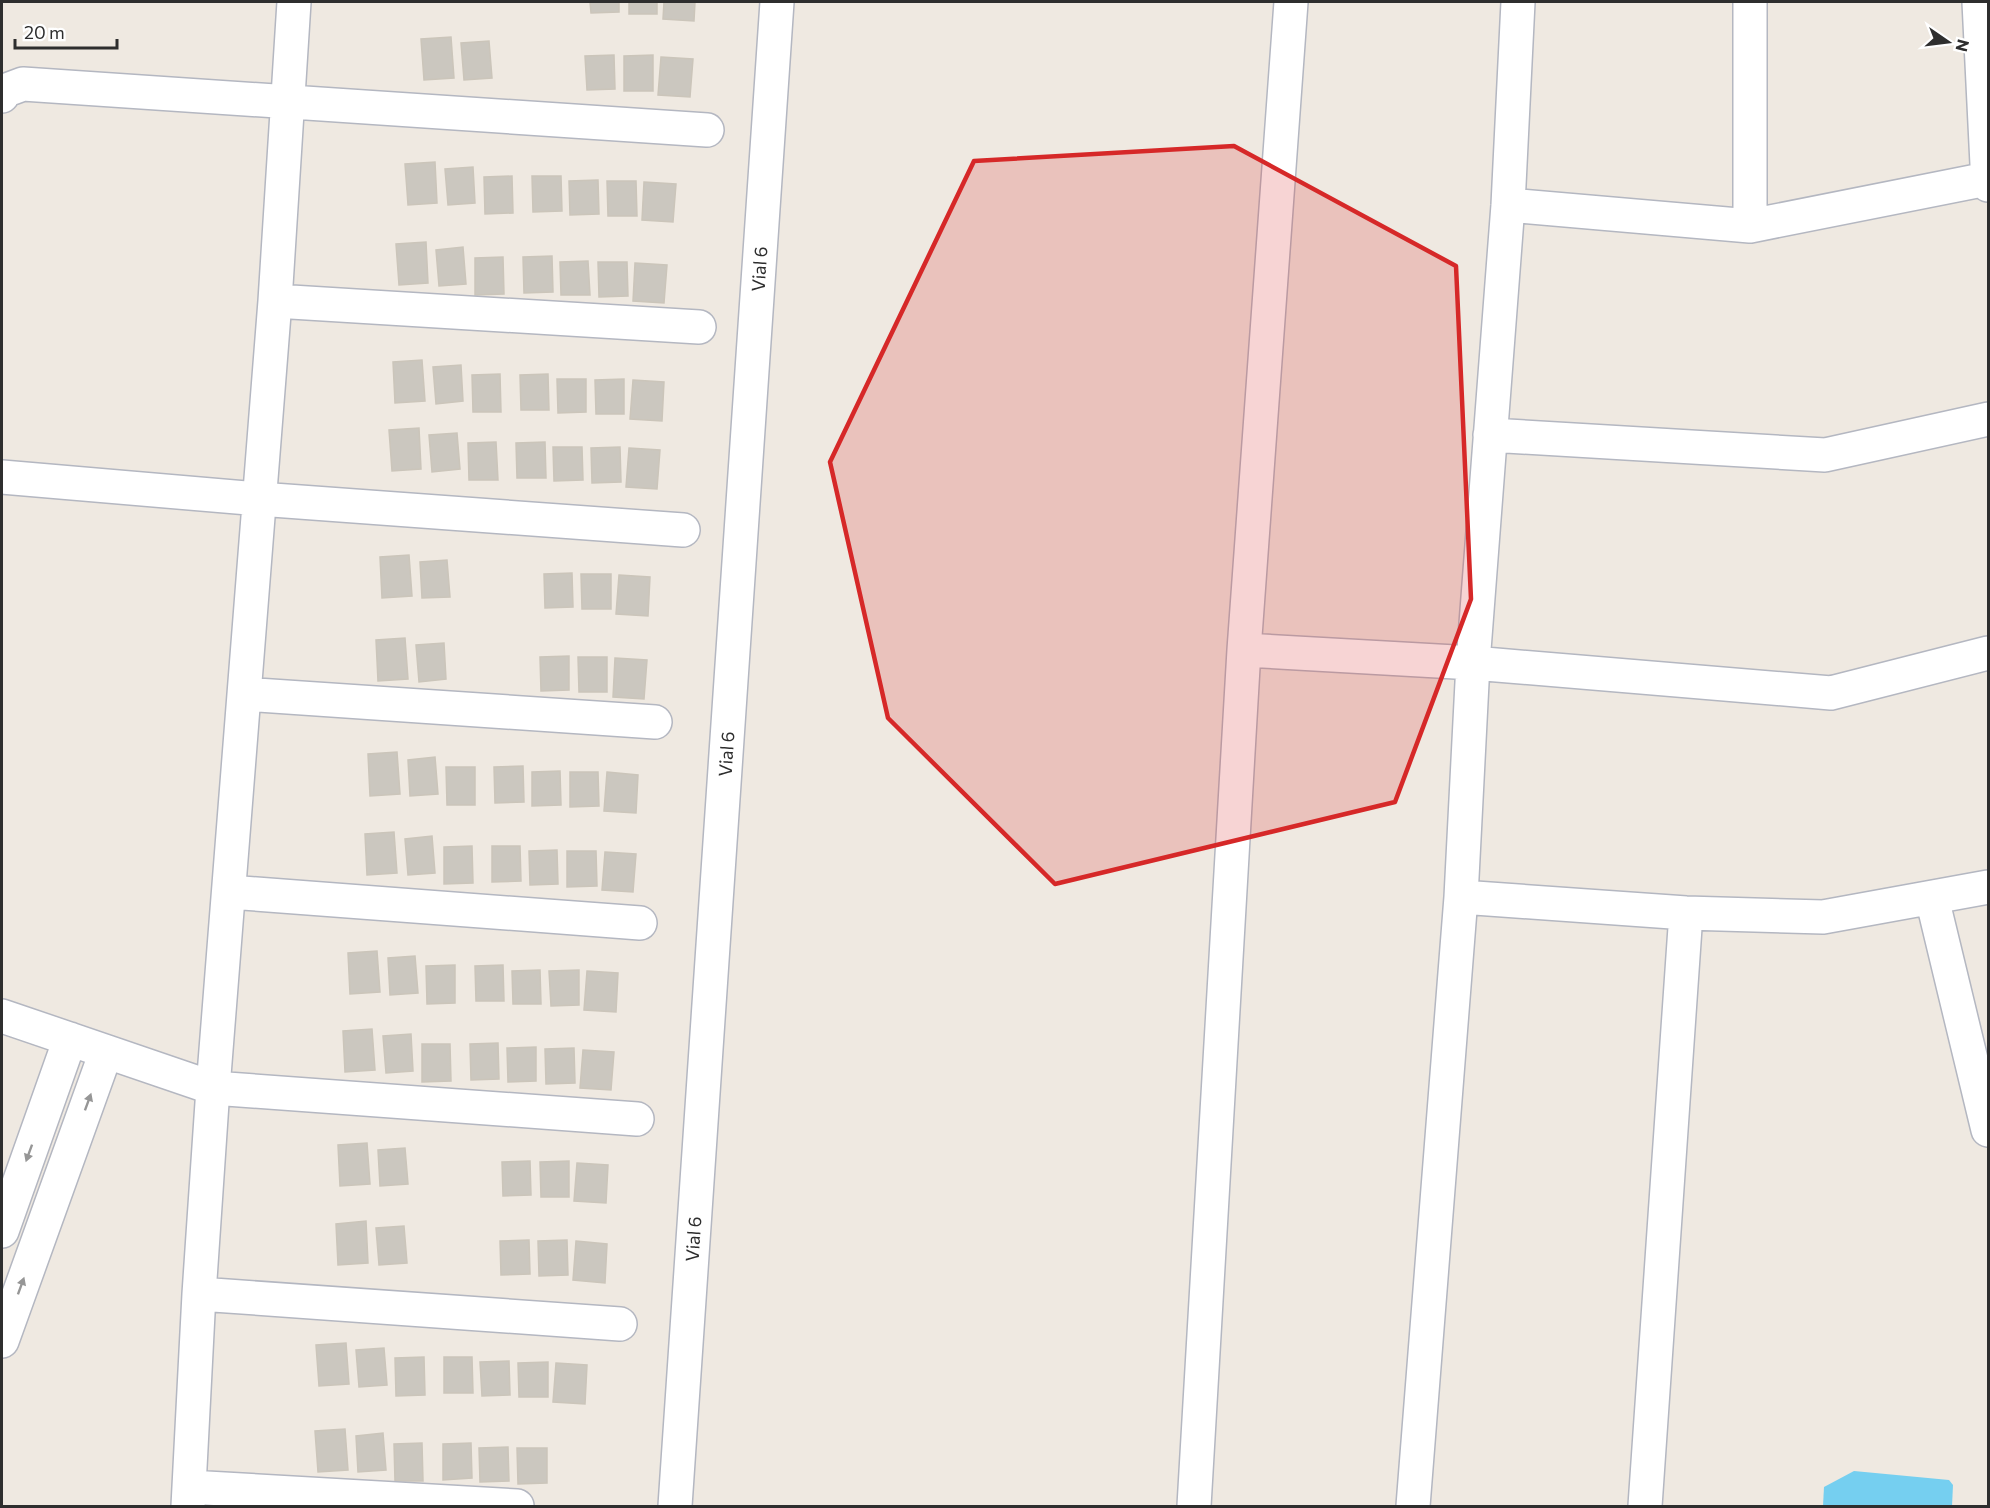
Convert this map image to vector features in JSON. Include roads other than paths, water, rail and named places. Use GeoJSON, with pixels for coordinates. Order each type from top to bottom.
{"type":"FeatureCollection","features":[{"type":"Feature","properties":{"kind":"street"},"geometry":{"type":"LineString","coordinates":[[294,2],[275,301],[213,1088],[199,1294],[189,1497],[517,1506]]}},
{"type":"Feature","properties":{"kind":"street","name":"Vial 6"},"geometry":{"type":"LineString","coordinates":[[675,1506],[777,2]]}},
{"type":"Feature","properties":{"kind":"street"},"geometry":{"type":"LineString","coordinates":[[1194,1506],[1244,650],[1291,2]]}},
{"type":"Feature","properties":{"kind":"street"},"geometry":{"type":"LineString","coordinates":[[1413,1506],[1461,897],[1473,663],[1508,205],[1518,2]]}},
{"type":"Feature","properties":{"kind":"street"},"geometry":{"type":"LineString","coordinates":[[1750,2],[1750,226]]}},
{"type":"Feature","properties":{"kind":"street"},"geometry":{"type":"LineString","coordinates":[[1508,205],[1750,226],[1988,182],[1979,2]]}},
{"type":"Feature","properties":{"kind":"street"},"geometry":{"type":"LineString","coordinates":[[2,96],[4,91],[23,84],[707,130]]}},
{"type":"Feature","properties":{"kind":"street"},"geometry":{"type":"LineString","coordinates":[[275,301],[699,327]]}},
{"type":"Feature","properties":{"kind":"street"},"geometry":{"type":"LineString","coordinates":[[1490,435],[1825,455],[1989,419]]}},
{"type":"Feature","properties":{"kind":"street"},"geometry":{"type":"LineString","coordinates":[[2,477],[259,500],[683,530]]}},
{"type":"Feature","properties":{"kind":"street"},"geometry":{"type":"LineString","coordinates":[[1244,650],[1473,663],[1831,693],[1989,653]]}},
{"type":"Feature","properties":{"kind":"street"},"geometry":{"type":"LineString","coordinates":[[244,694],[655,722]]}},
{"type":"Feature","properties":{"kind":"street"},"geometry":{"type":"LineString","coordinates":[[1461,897],[1686,912],[1823,917],[1989,886]]}},
{"type":"Feature","properties":{"kind":"street"},"geometry":{"type":"LineString","coordinates":[[229,892],[640,923]]}},
{"type":"Feature","properties":{"kind":"street"},"geometry":{"type":"LineString","coordinates":[[1932,898],[1989,1130]]}},
{"type":"Feature","properties":{"kind":"street"},"geometry":{"type":"LineString","coordinates":[[1645,1506],[1686,912]]}},
{"type":"Feature","properties":{"kind":"street"},"geometry":{"type":"LineString","coordinates":[[2,1016],[213,1088],[637,1119]]}},
{"type":"Feature","properties":{"kind":"street"},"geometry":{"type":"LineString","coordinates":[[2,1232],[70,1039]]}},
{"type":"Feature","properties":{"kind":"street"},"geometry":{"type":"LineString","coordinates":[[2,1341],[106,1052]]}},
{"type":"Feature","properties":{"kind":"street"},"geometry":{"type":"LineString","coordinates":[[199,1294],[620,1324]]}},
{"type":"Feature","properties":{"kind":"water"},"geometry":{"type":"Polygon","coordinates":[[[1854,1471],[1949,1480],[1953,1485],[1952,1506],[1823,1506],[1824,1487],[1854,1471]]]}}]}
